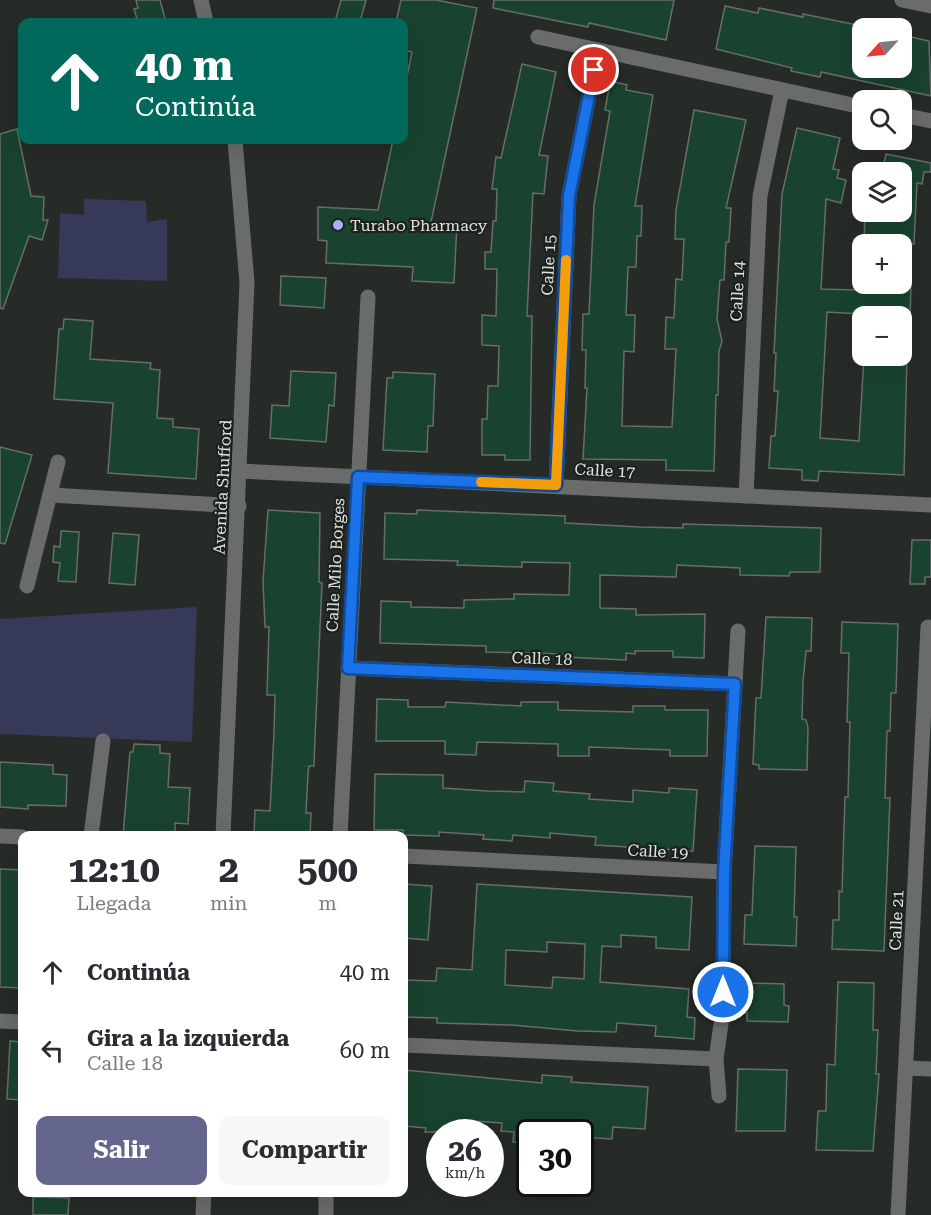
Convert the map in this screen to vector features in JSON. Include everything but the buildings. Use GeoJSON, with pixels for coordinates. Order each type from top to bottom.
{"type":"FeatureCollection","features":[{"type":"Feature","properties":{"kind":"street"},"geometry":{"type":"LineString","coordinates":[[201,0],[206,18]]}},
{"type":"Feature","properties":{"kind":"street"},"geometry":{"type":"LineString","coordinates":[[902,0],[931,6]]}},
{"type":"Feature","properties":{"kind":"street"},"geometry":{"type":"LineString","coordinates":[[538,37],[852,104]]}},
{"type":"Feature","properties":{"kind":"street","name":"Calle 15"},"geometry":{"type":"LineString","coordinates":[[556,485],[569,196],[598,50]]}},
{"type":"Feature","properties":{"kind":"street","name":"Calle 14"},"geometry":{"type":"LineString","coordinates":[[746,496],[760,196],[782,90]]}},
{"type":"Feature","properties":{"kind":"street"},"geometry":{"type":"LineString","coordinates":[[912,117],[931,121]]}},
{"type":"Feature","properties":{"kind":"street","name":"Avenida Shufford"},"geometry":{"type":"LineString","coordinates":[[223,831],[248,283],[235,144]]}},
{"type":"Feature","properties":{"kind":"street","name":"Calle Milo Borges"},"geometry":{"type":"LineString","coordinates":[[340,831],[368,297]]}},
{"type":"Feature","properties":{"kind":"street"},"geometry":{"type":"LineString","coordinates":[[27,586],[58,462]]}},
{"type":"Feature","properties":{"kind":"street","name":"Calle 17"},"geometry":{"type":"LineString","coordinates":[[241,471],[931,505]]}},
{"type":"Feature","properties":{"kind":"street"},"geometry":{"type":"LineString","coordinates":[[51,495],[239,506]]}},
{"type":"Feature","properties":{"kind":"street","name":"Calle 21"},"geometry":{"type":"LineString","coordinates":[[898,1215],[906,1068],[923,883],[928,627]]}},
{"type":"Feature","properties":{"kind":"street"},"geometry":{"type":"LineString","coordinates":[[719,1096],[716,1059],[723,1010],[724,872],[738,632]]}},
{"type":"Feature","properties":{"kind":"street","name":"Calle 18"},"geometry":{"type":"LineString","coordinates":[[348,668],[735,684]]}},
{"type":"Feature","properties":{"kind":"street"},"geometry":{"type":"LineString","coordinates":[[92,831],[103,741]]}},
{"type":"Feature","properties":{"kind":"street"},"geometry":{"type":"LineString","coordinates":[[0,836],[18,837]]}},
{"type":"Feature","properties":{"kind":"street","name":"Calle 19"},"geometry":{"type":"LineString","coordinates":[[408,856],[724,872]]}},
{"type":"Feature","properties":{"kind":"street"},"geometry":{"type":"LineString","coordinates":[[0,1021],[18,1022]]}},
{"type":"Feature","properties":{"kind":"street"},"geometry":{"type":"LineString","coordinates":[[408,1045],[716,1059]]}},
{"type":"Feature","properties":{"kind":"street"},"geometry":{"type":"LineString","coordinates":[[906,1068],[931,1069]]}},
{"type":"Feature","properties":{"kind":"street"},"geometry":{"type":"LineString","coordinates":[[203,1215],[204,1197]]}},
{"type":"Feature","properties":{"kind":"street"},"geometry":{"type":"LineString","coordinates":[[326,1197],[326,1215]]}},
{"type":"Feature","properties":{"kind":"shaded area"},"geometry":{"type":"Polygon","coordinates":[[[84,199],[146,201],[147,222],[167,219],[167,281],[58,278],[60,213],[84,215],[84,199]]]}},
{"type":"Feature","properties":{"kind":"shaded area"},"geometry":{"type":"Polygon","coordinates":[[[197,607],[192,742],[0,734],[0,619],[197,607]]]}},
{"type":"Feature","properties":{"kind":"slow traffic"},"geometry":{"type":"LineString","coordinates":[[481,482],[556,485],[566,260]]}},
{"type":"Feature","properties":{"kind":"place","name":"Turabo Pharmacy"},"geometry":{"type":"Point","coordinates":[338,225]}},
{"type":"Feature","properties":{"kind":"route"},"geometry":{"type":"LineString","coordinates":[[594,70],[569,196],[556,485],[358,477],[348,668],[735,684],[732,768],[724,872],[723,992]]}}]}
